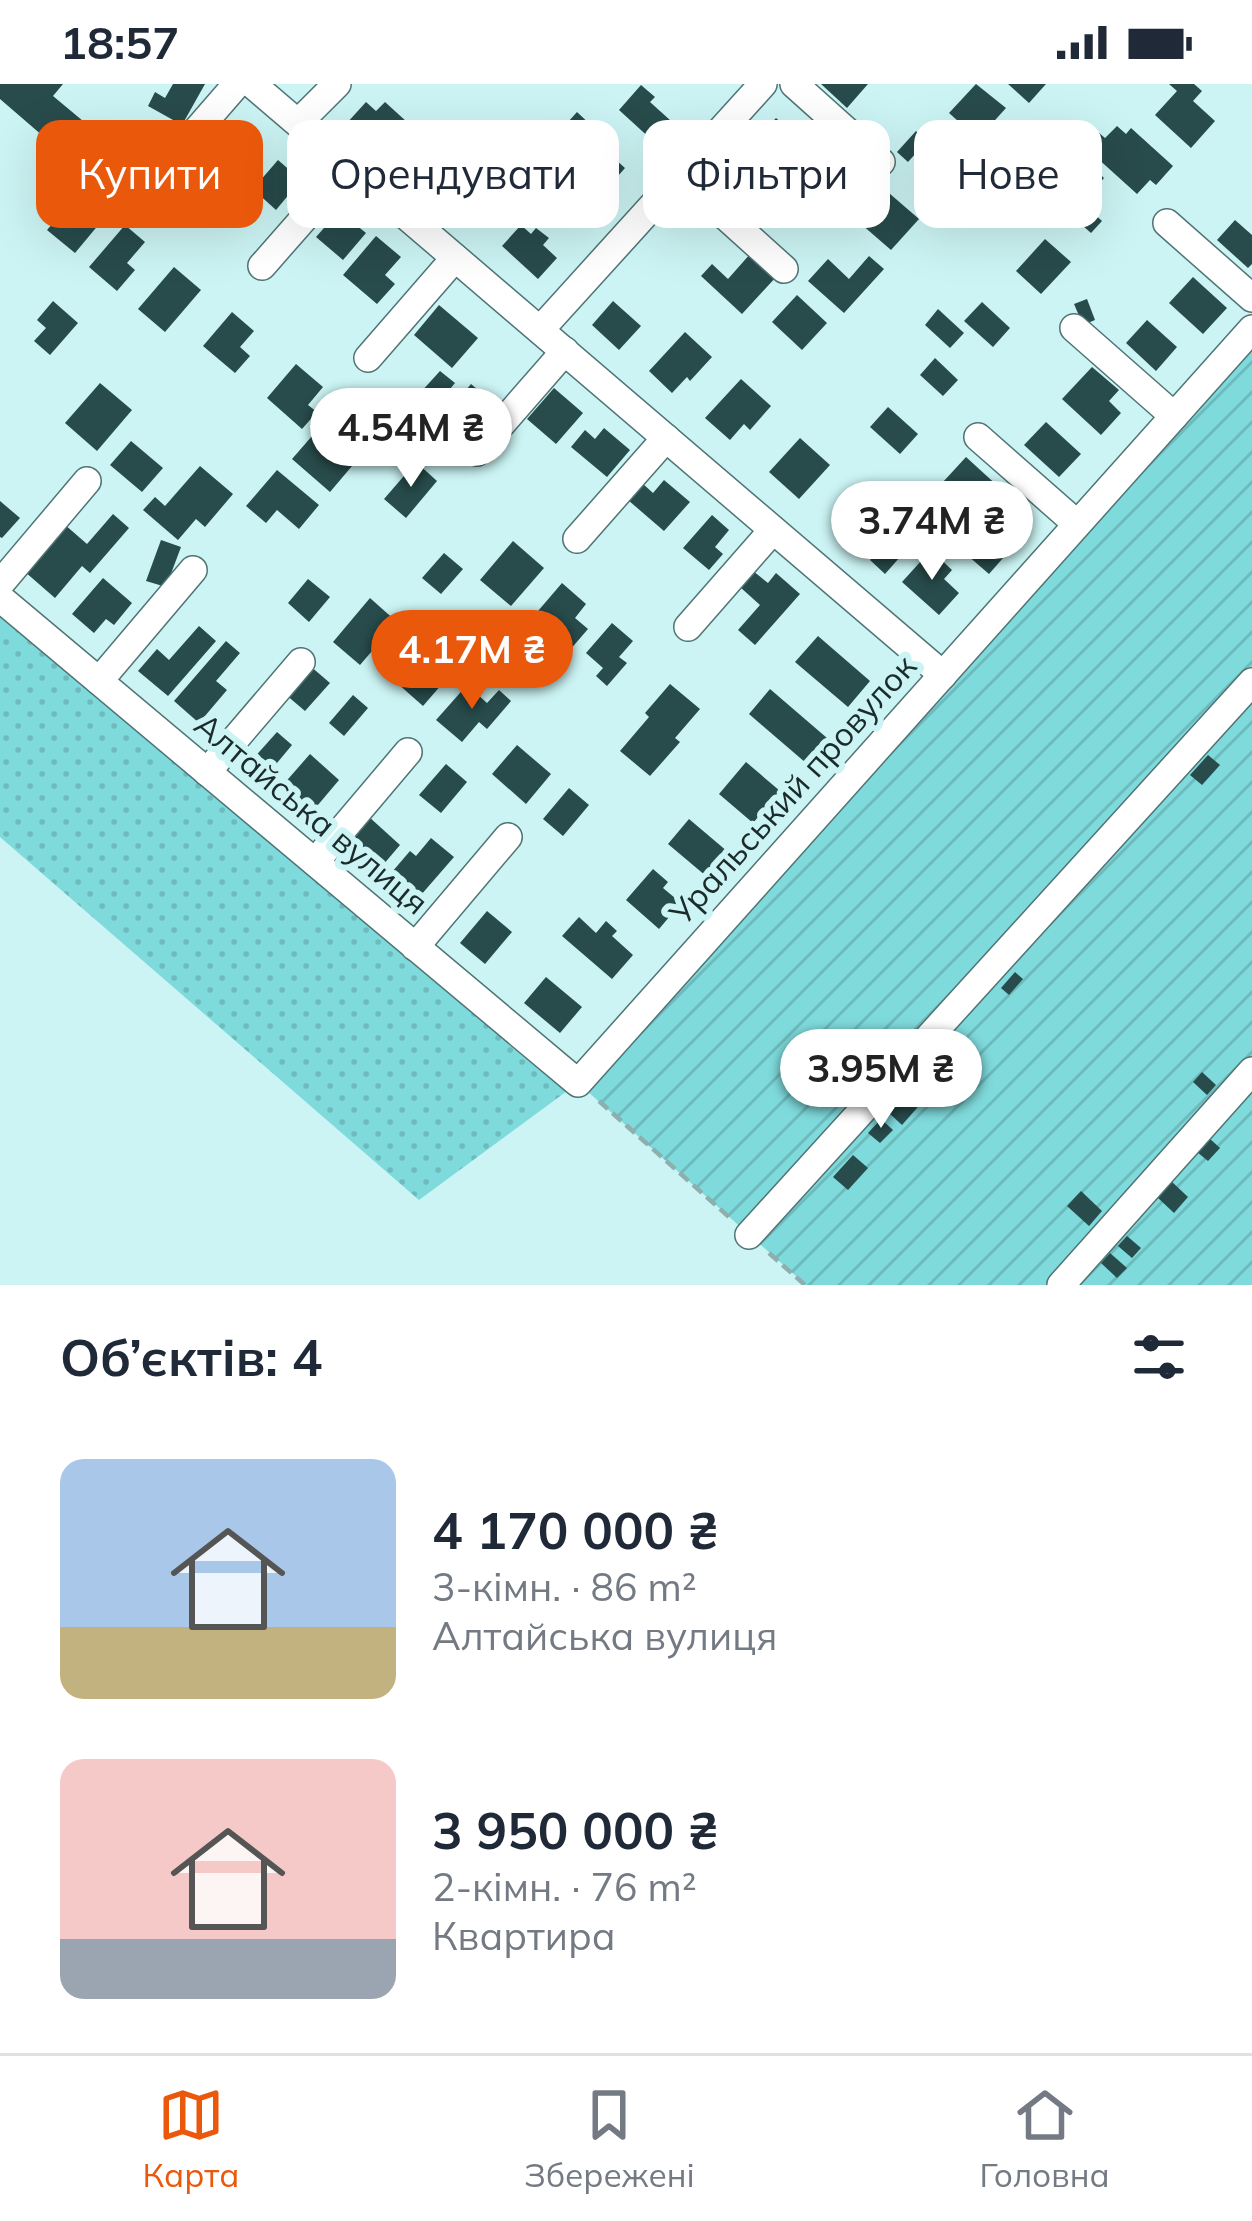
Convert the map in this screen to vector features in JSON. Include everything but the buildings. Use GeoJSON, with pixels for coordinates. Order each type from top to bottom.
{"type":"FeatureCollection","features":[{"type":"Feature","properties":{"kind":"street"},"geometry":{"type":"LineString","coordinates":[[206,120],[237,84]]}},
{"type":"Feature","properties":{"kind":"street"},"geometry":{"type":"LineString","coordinates":[[252,84],[294,120]]}},
{"type":"Feature","properties":{"kind":"street"},"geometry":{"type":"LineString","coordinates":[[301,120],[338,84]]}},
{"type":"Feature","properties":{"kind":"street"},"geometry":{"type":"LineString","coordinates":[[730,120],[763,84]]}},
{"type":"Feature","properties":{"kind":"street"},"geometry":{"type":"LineString","coordinates":[[794,84],[834,120]]}},
{"type":"Feature","properties":{"kind":"street"},"geometry":{"type":"LineString","coordinates":[[540,330],[643,216]]}},
{"type":"Feature","properties":{"kind":"street"},"geometry":{"type":"LineString","coordinates":[[1166,224],[1252,298]]}},
{"type":"Feature","properties":{"kind":"street"},"geometry":{"type":"LineString","coordinates":[[262,266],[295,228]]}},
{"type":"Feature","properties":{"kind":"street"},"geometry":{"type":"LineString","coordinates":[[421,228],[943,675]]}},
{"type":"Feature","properties":{"kind":"street"},"geometry":{"type":"LineString","coordinates":[[739,228],[784,268]]}},
{"type":"Feature","properties":{"kind":"street"},"geometry":{"type":"LineString","coordinates":[[368,358],[455,257]]}},
{"type":"Feature","properties":{"kind":"street"},"geometry":{"type":"LineString","coordinates":[[1074,328],[1174,416]]}},
{"type":"Feature","properties":{"kind":"street","name":"Уральський провулок"},"geometry":{"type":"LineString","coordinates":[[578,1083],[1252,329]]}},
{"type":"Feature","properties":{"kind":"street"},"geometry":{"type":"LineString","coordinates":[[477,452],[565,351]]}},
{"type":"Feature","properties":{"kind":"street"},"geometry":{"type":"LineString","coordinates":[[978,437],[1078,524]]}},
{"type":"Feature","properties":{"kind":"street"},"geometry":{"type":"LineString","coordinates":[[578,539],[666,438]]}},
{"type":"Feature","properties":{"kind":"street"},"geometry":{"type":"LineString","coordinates":[[0,584],[87,481]]}},
{"type":"Feature","properties":{"kind":"street"},"geometry":{"type":"LineString","coordinates":[[688,627],[773,530]]}},
{"type":"Feature","properties":{"kind":"street"},"geometry":{"type":"LineString","coordinates":[[99,681],[193,570]]}},
{"type":"Feature","properties":{"kind":"street","name":"Алтайська вулиця"},"geometry":{"type":"LineString","coordinates":[[0,598],[578,1083]]}},
{"type":"Feature","properties":{"kind":"street"},"geometry":{"type":"LineString","coordinates":[[207,772],[301,662]]}},
{"type":"Feature","properties":{"kind":"street"},"geometry":{"type":"LineString","coordinates":[[749,1235],[1252,682]]}},
{"type":"Feature","properties":{"kind":"street"},"geometry":{"type":"LineString","coordinates":[[315,862],[408,752]]}},
{"type":"Feature","properties":{"kind":"street"},"geometry":{"type":"LineString","coordinates":[[415,946],[508,837]]}},
{"type":"Feature","properties":{"kind":"street"},"geometry":{"type":"LineString","coordinates":[[1061,1285],[1252,1071]]}},
{"type":"Feature","properties":{"kind":"path"},"geometry":{"type":"LineString","coordinates":[[578,1083],[806,1285]]}},
{"type":"Feature","properties":{"kind":"shaded area"},"geometry":{"type":"Polygon","coordinates":[[[1252,329],[1252,1285],[806,1285],[578,1083],[1252,329]]]}},
{"type":"Feature","properties":{"kind":"shaded area"},"geometry":{"type":"Polygon","coordinates":[[[0,598],[578,1083],[419,1200],[0,837],[0,598]]]}}]}
